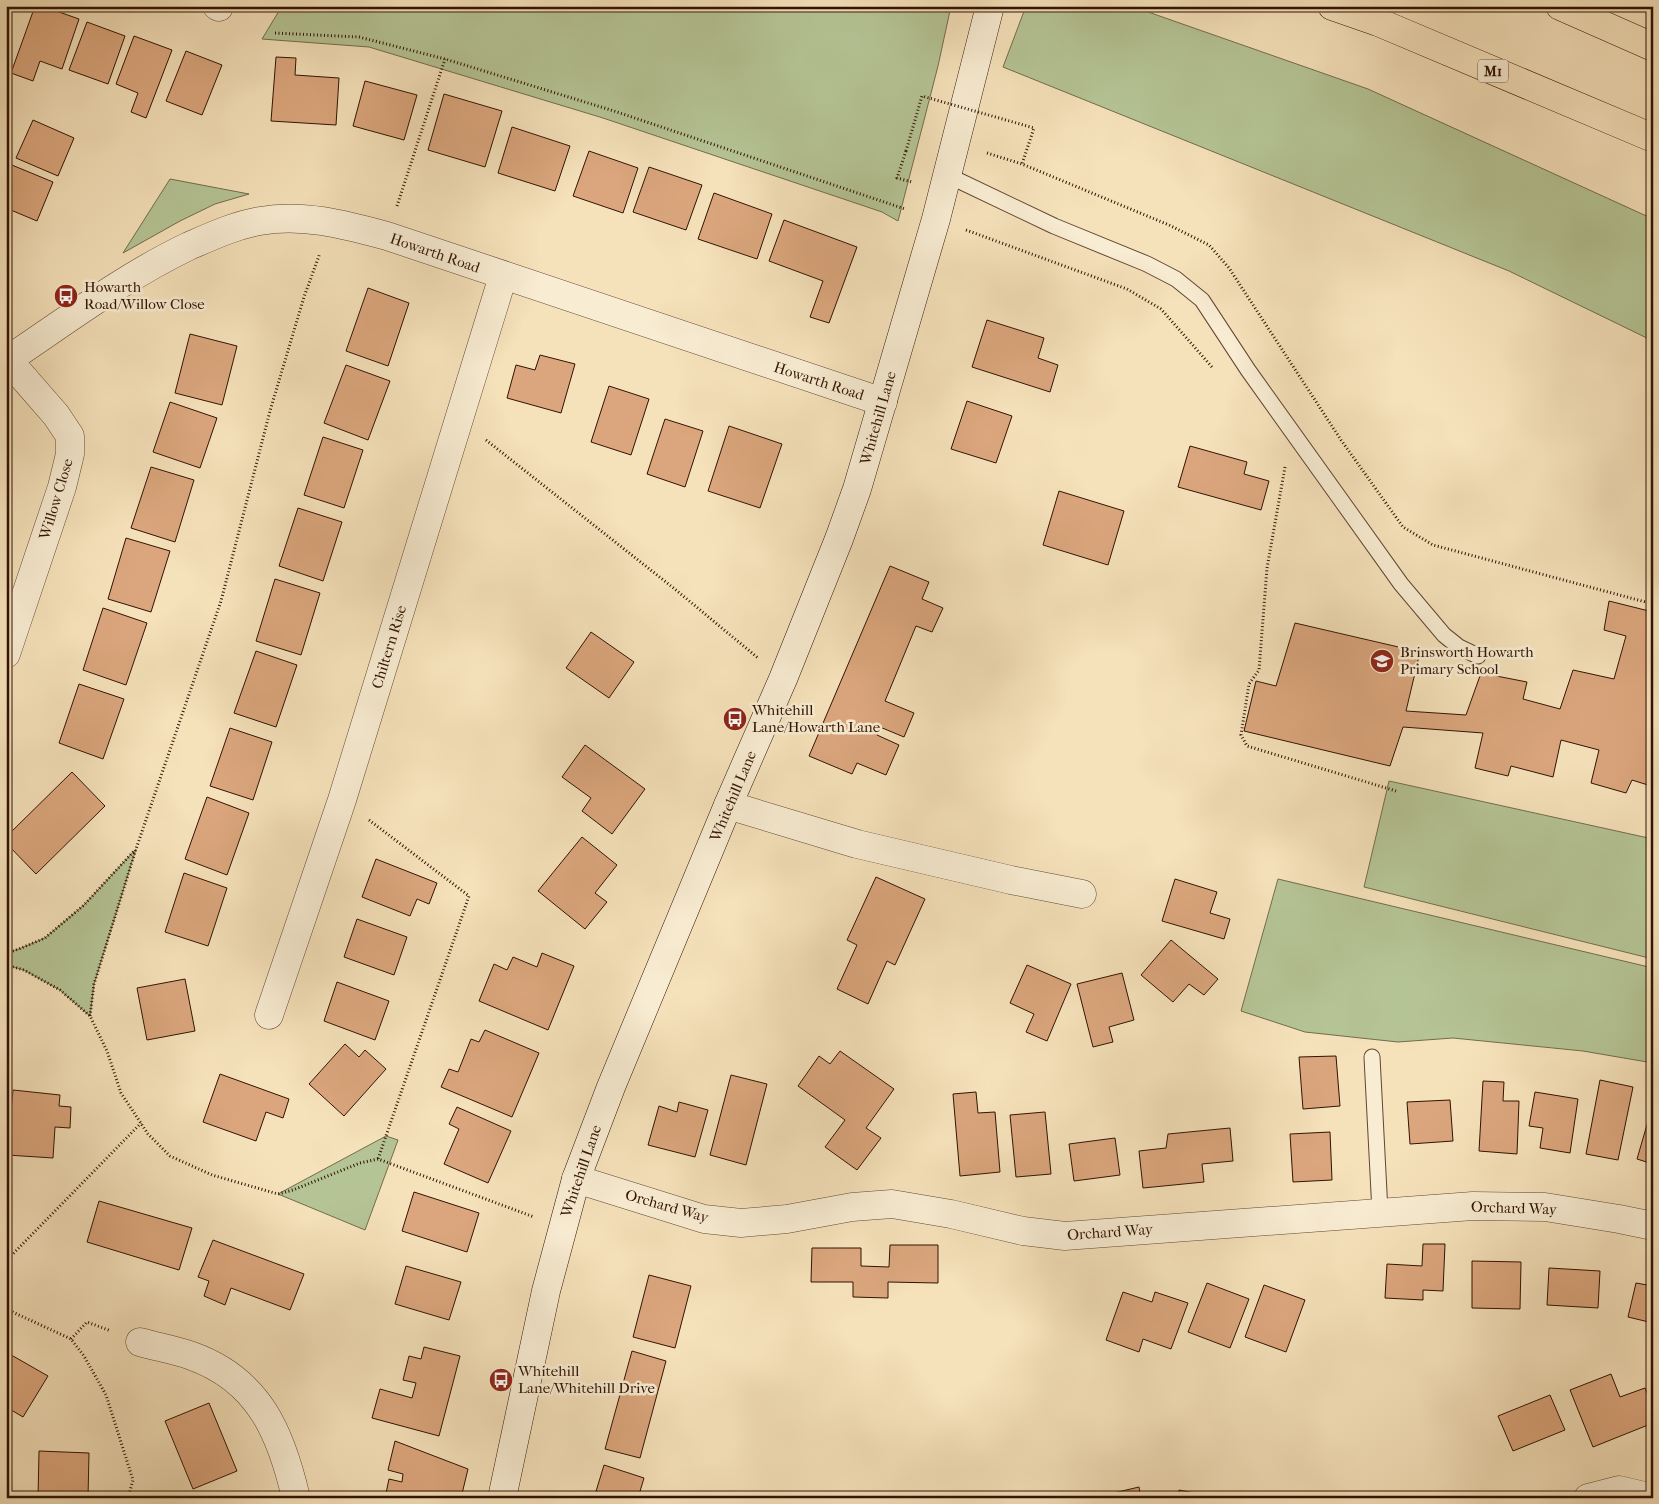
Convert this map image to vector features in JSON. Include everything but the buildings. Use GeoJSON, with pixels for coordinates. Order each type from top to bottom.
{"type":"FeatureCollection","features":[{"type":"Feature","properties":{"kind":"highway","name":"M1"},"geometry":{"type":"LineString","coordinates":[[1332,6],[1378,22],[1653,138]]}},
{"type":"Feature","properties":{"kind":"highway"},"geometry":{"type":"LineString","coordinates":[[1560,6],[1653,47]]}},
{"type":"Feature","properties":{"kind":"street","name":"Whitehill Lane"},"geometry":{"type":"LineString","coordinates":[[502,1498],[546,1292],[576,1180],[611,1087],[728,805],[784,679],[857,489],[936,219],[990,6]]}},
{"type":"Feature","properties":{"kind":"street","name":"Howarth Road"},"geometry":{"type":"LineString","coordinates":[[7,360],[114,288],[162,259],[202,240],[234,228],[261,221],[295,219],[331,222],[387,236],[883,402]]}},
{"type":"Feature","properties":{"kind":"street","name":"Chiltern Rise"},"geometry":{"type":"LineString","coordinates":[[269,1015],[342,800],[503,276]]}},
{"type":"Feature","properties":{"kind":"street","name":"Willow Close"},"geometry":{"type":"LineString","coordinates":[[6,654],[62,487],[70,454],[70,436],[56,415],[7,360]]}},
{"type":"Feature","properties":{"kind":"street"},"geometry":{"type":"LineString","coordinates":[[728,805],[857,844],[1011,880],[1082,894]]}},
{"type":"Feature","properties":{"kind":"street","name":"Orchard Way"},"geometry":{"type":"LineString","coordinates":[[576,1180],[704,1218],[740,1223],[787,1219],[852,1207],[892,1204],[951,1214],[1023,1232],[1065,1236],[1473,1206],[1545,1207],[1653,1226]]}},
{"type":"Feature","properties":{"kind":"street"},"geometry":{"type":"LineString","coordinates":[[140,1342],[192,1356],[232,1375],[261,1406],[278,1437],[296,1498]]}},
{"type":"Feature","properties":{"kind":"street"},"geometry":{"type":"LineString","coordinates":[[1588,1498],[1619,1490],[1653,1498]]}},
{"type":"Feature","properties":{"kind":"lane"},"geometry":{"type":"LineString","coordinates":[[947,175],[1054,226],[1147,264],[1176,279],[1202,300],[1248,370],[1401,584],[1444,636],[1459,647],[1478,656]]}},
{"type":"Feature","properties":{"kind":"lane"},"geometry":{"type":"LineString","coordinates":[[1372,1057],[1380,1212]]}},
{"type":"Feature","properties":{"kind":"path"},"geometry":{"type":"LineString","coordinates":[[276,33],[360,37],[445,59],[614,111],[936,219],[1127,288],[1160,309],[1218,373]]}},
{"type":"Feature","properties":{"kind":"path"},"geometry":{"type":"LineString","coordinates":[[387,236],[445,59]]}},
{"type":"Feature","properties":{"kind":"path"},"geometry":{"type":"LineString","coordinates":[[906,151],[922,96],[1034,128],[1022,164]]}},
{"type":"Feature","properties":{"kind":"path"},"geometry":{"type":"LineString","coordinates":[[955,144],[1022,164],[1169,225],[1209,245],[1229,268],[1341,440],[1403,527],[1433,545],[1653,604]]}},
{"type":"Feature","properties":{"kind":"path"},"geometry":{"type":"LineString","coordinates":[[90,1016],[94,984],[136,849],[221,601],[270,411],[304,296],[331,222]]}},
{"type":"Feature","properties":{"kind":"path"},"geometry":{"type":"LineString","coordinates":[[459,418],[676,590],[784,679]]}},
{"type":"Feature","properties":{"kind":"path"},"geometry":{"type":"LineString","coordinates":[[1286,462],[1267,568],[1260,670],[1249,684],[1241,735],[1247,746],[1396,792]]}},
{"type":"Feature","properties":{"kind":"path"},"geometry":{"type":"LineString","coordinates":[[342,800],[468,896],[378,1159]]}},
{"type":"Feature","properties":{"kind":"path"},"geometry":{"type":"LineString","coordinates":[[6,952],[19,949],[45,938],[84,905],[136,849]]}},
{"type":"Feature","properties":{"kind":"path"},"geometry":{"type":"LineString","coordinates":[[6,965],[24,970],[60,990],[90,1016],[107,1051],[122,1093],[148,1134],[170,1156],[212,1175],[278,1194],[293,1190],[360,1163],[378,1159],[562,1228]]}},
{"type":"Feature","properties":{"kind":"path"},"geometry":{"type":"LineString","coordinates":[[6,1261],[141,1123]]}},
{"type":"Feature","properties":{"kind":"path"},"geometry":{"type":"LineString","coordinates":[[6,1309],[71,1339],[84,1356],[106,1395],[133,1480],[128,1498]]}},
{"type":"Feature","properties":{"kind":"path"},"geometry":{"type":"LineString","coordinates":[[71,1339],[87,1322],[140,1342]]}},
{"type":"Feature","properties":{"kind":"green space"},"geometry":{"type":"Polygon","coordinates":[[[282,6],[951,6],[938,66],[898,221],[882,212],[603,118],[369,47],[262,39],[282,6]]]}},
{"type":"Feature","properties":{"kind":"green space"},"geometry":{"type":"Polygon","coordinates":[[[1026,6],[1131,6],[1368,89],[1653,219],[1653,341],[1509,271],[1003,67],[1026,6]]]}},
{"type":"Feature","properties":{"kind":"green space"},"geometry":{"type":"Polygon","coordinates":[[[170,179],[249,194],[215,204],[123,253],[170,179]]]}},
{"type":"Feature","properties":{"kind":"green space"},"geometry":{"type":"Polygon","coordinates":[[[1389,781],[1653,839],[1653,959],[1364,887],[1389,781]]]}},
{"type":"Feature","properties":{"kind":"green space"},"geometry":{"type":"Polygon","coordinates":[[[136,849],[94,984],[90,1016],[60,990],[24,970],[6,965],[6,953],[45,938],[84,905],[136,849]]]}},
{"type":"Feature","properties":{"kind":"green space"},"geometry":{"type":"Polygon","coordinates":[[[1278,879],[1653,968],[1653,1063],[1583,1051],[1453,1038],[1398,1042],[1305,1032],[1241,1011],[1278,879]]]}},
{"type":"Feature","properties":{"kind":"green space"},"geometry":{"type":"Polygon","coordinates":[[[386,1136],[398,1140],[365,1230],[278,1194],[386,1136]]]}},
{"type":"Feature","properties":{"kind":"place","name":"Howarth Road/Willow Close"},"geometry":{"type":"Point","coordinates":[66,296]}},
{"type":"Feature","properties":{"kind":"place","name":"Brinsworth Howarth Primary School"},"geometry":{"type":"Point","coordinates":[1382,661]}},
{"type":"Feature","properties":{"kind":"place","name":"Whitehill Lane/Howarth Lane"},"geometry":{"type":"Point","coordinates":[735,719]}},
{"type":"Feature","properties":{"kind":"place","name":"Whitehill Lane/Whitehill Drive"},"geometry":{"type":"Point","coordinates":[501,1380]}}]}
